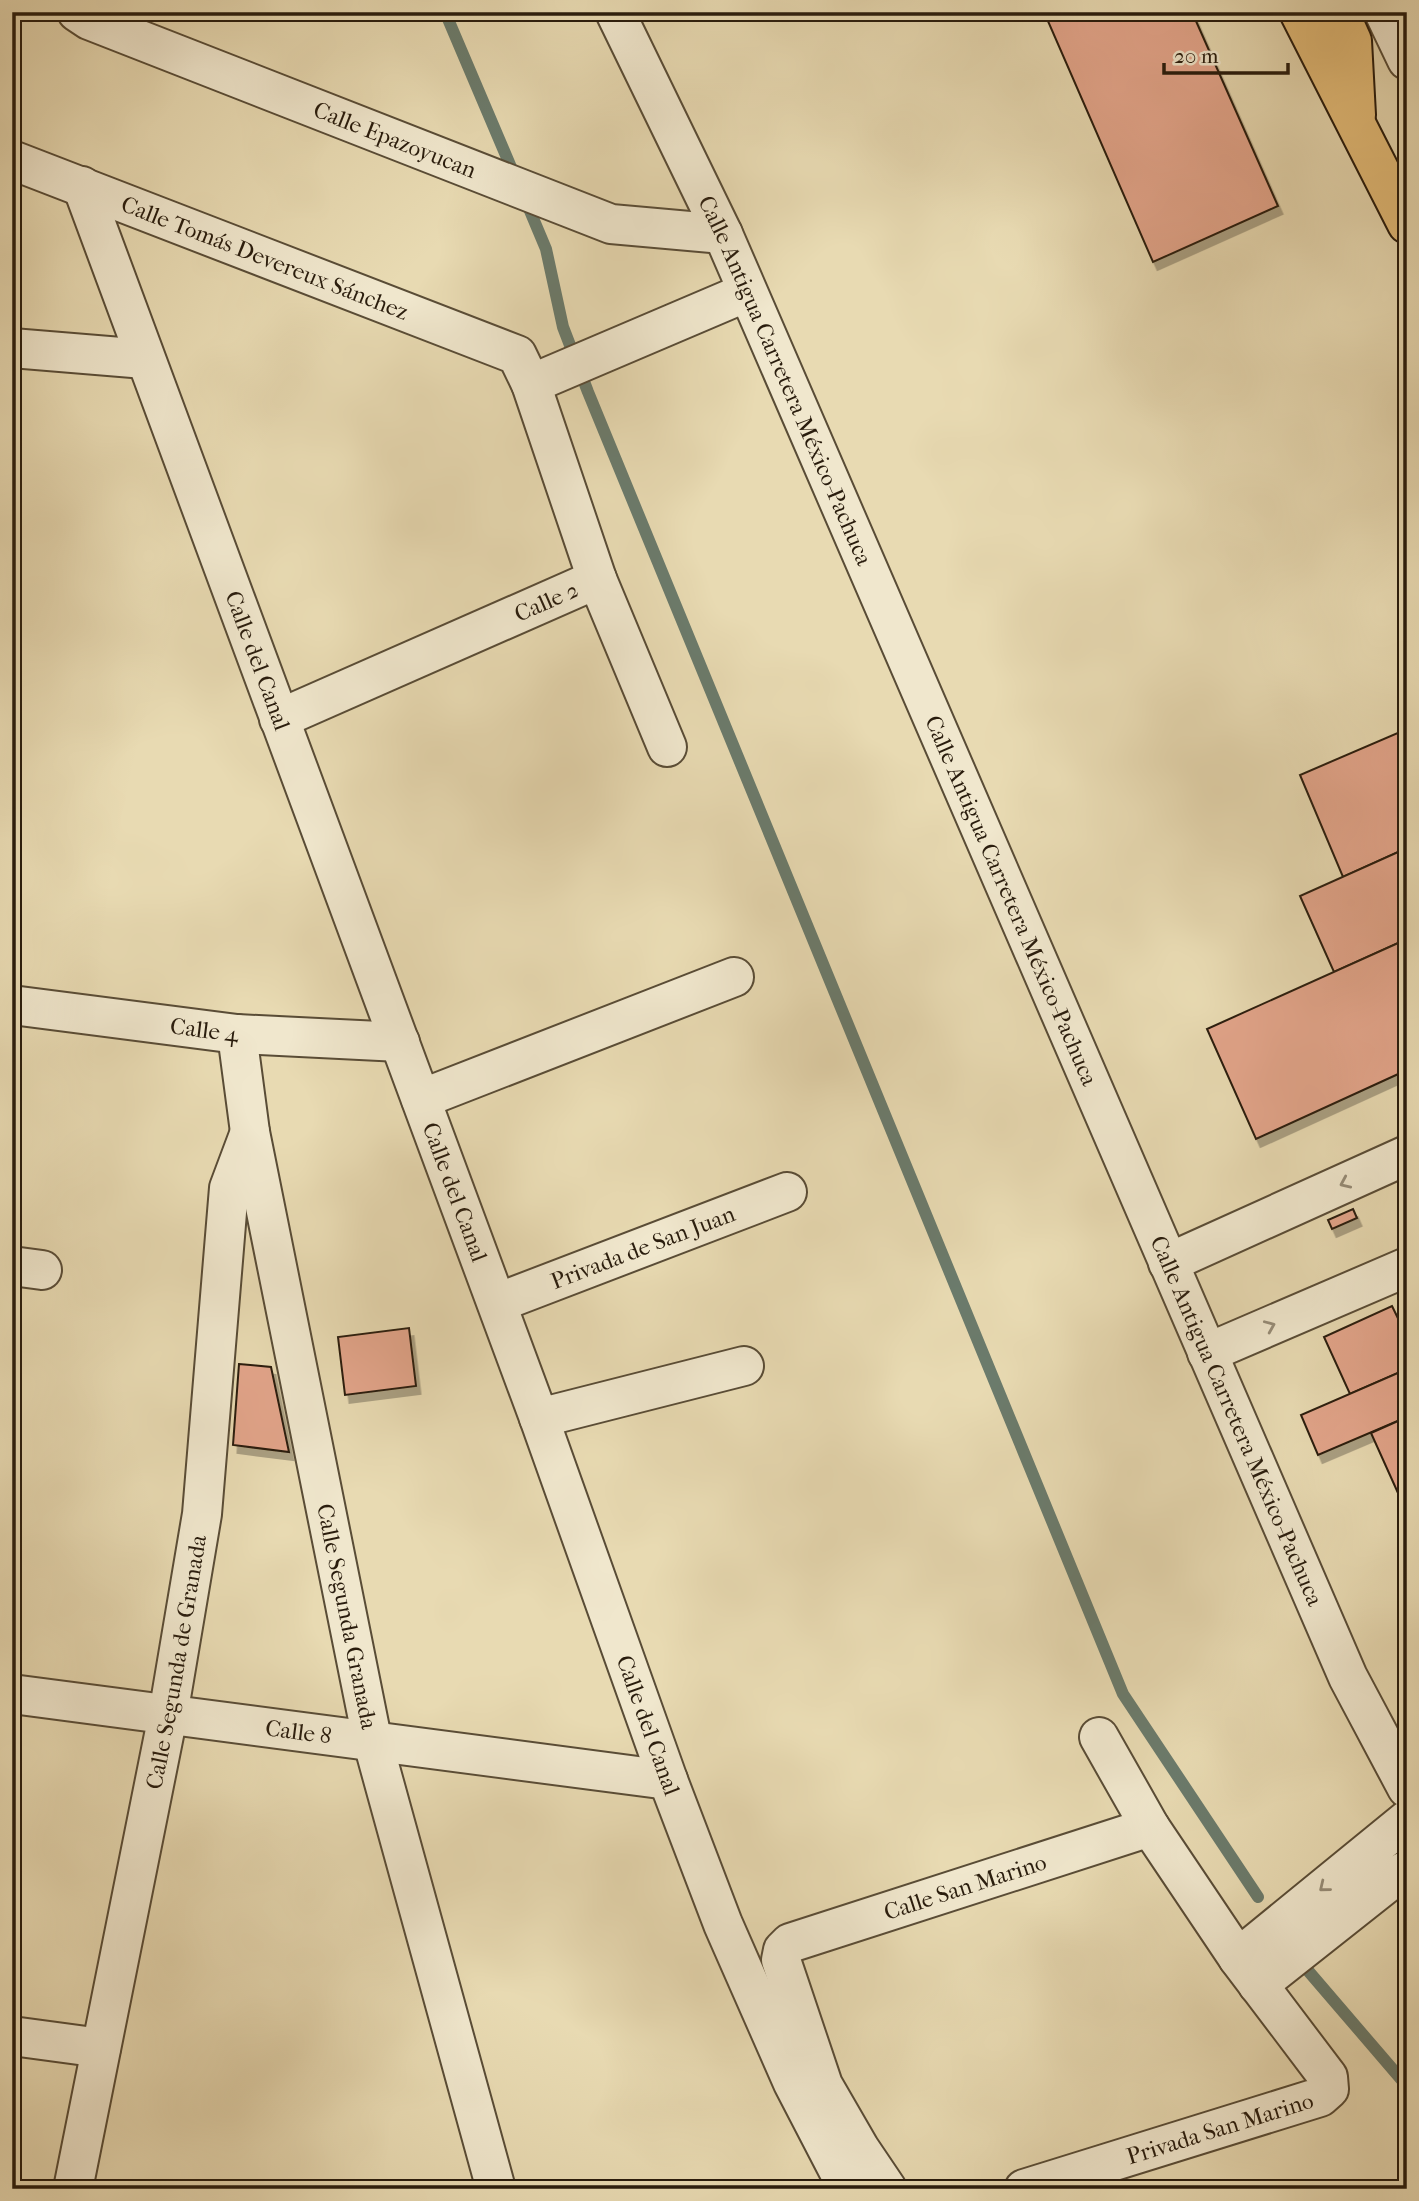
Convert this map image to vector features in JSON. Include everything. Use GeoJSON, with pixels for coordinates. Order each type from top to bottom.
{"type":"FeatureCollection","features":[{"type":"Feature","properties":{"kind":"main road"},"geometry":{"type":"LineString","coordinates":[[1299,12],[1407,224]]}},
{"type":"Feature","properties":{"kind":"main road"},"geometry":{"type":"LineString","coordinates":[[1339,12],[1352,41],[1356,128]]}},
{"type":"Feature","properties":{"kind":"street","name":"Calle Epazoyucan"},"geometry":{"type":"LineString","coordinates":[[77,12],[101,26],[611,224],[723,234]]}},
{"type":"Feature","properties":{"kind":"street","name":"Calle Antigua Carretera México-Pachuca"},"geometry":{"type":"LineString","coordinates":[[615,12],[723,234],[1348,1677],[1407,1788]]}},
{"type":"Feature","properties":{"kind":"street"},"geometry":{"type":"LineString","coordinates":[[1320,12],[1407,185]]}},
{"type":"Feature","properties":{"kind":"street"},"geometry":{"type":"LineString","coordinates":[[1384,12],[1407,60]]}},
{"type":"Feature","properties":{"kind":"street","name":"Calle Tomás Devereux Sánchez"},"geometry":{"type":"LineString","coordinates":[[12,160],[535,371]]}},
{"type":"Feature","properties":{"kind":"street","name":"Calle del Canal"},"geometry":{"type":"LineString","coordinates":[[82,186],[540,1418],[668,1780],[723,1924],[787,2071],[848,2189]]}},
{"type":"Feature","properties":{"kind":"street"},"geometry":{"type":"LineString","coordinates":[[535,371],[597,355],[747,292]]}},
{"type":"Feature","properties":{"kind":"street"},"geometry":{"type":"LineString","coordinates":[[12,348],[145,359]]}},
{"type":"Feature","properties":{"kind":"street","name":"Calle 2"},"geometry":{"type":"LineString","coordinates":[[279,719],[597,579],[535,371]]}},
{"type":"Feature","properties":{"kind":"street"},"geometry":{"type":"LineString","coordinates":[[597,579],[667,747]]}},
{"type":"Feature","properties":{"kind":"street"},"geometry":{"type":"LineString","coordinates":[[421,1099],[734,977]]}},
{"type":"Feature","properties":{"kind":"street","name":"Calle 4"},"geometry":{"type":"LineString","coordinates":[[12,1004],[237,1034],[400,1042]]}},
{"type":"Feature","properties":{"kind":"street","name":"Calle Segunda Granada"},"geometry":{"type":"LineString","coordinates":[[237,1034],[250,1132],[372,1739],[496,2189]]}},
{"type":"Feature","properties":{"kind":"street","name":"Calle Segunda de Granada"},"geometry":{"type":"LineString","coordinates":[[73,2189],[168,1714],[202,1514],[229,1188],[250,1132]]}},
{"type":"Feature","properties":{"kind":"street"},"geometry":{"type":"LineString","coordinates":[[1168,1264],[1407,1155]]}},
{"type":"Feature","properties":{"kind":"street","name":"Privada de San Juan"},"geometry":{"type":"LineString","coordinates":[[497,1303],[787,1192]]}},
{"type":"Feature","properties":{"kind":"street"},"geometry":{"type":"LineString","coordinates":[[1207,1353],[1407,1267]]}},
{"type":"Feature","properties":{"kind":"street"},"geometry":{"type":"LineString","coordinates":[[540,1418],[744,1366]]}},
{"type":"Feature","properties":{"kind":"street","name":"Calle 8"},"geometry":{"type":"LineString","coordinates":[[12,1694],[372,1739],[668,1780]]}},
{"type":"Feature","properties":{"kind":"street"},"geometry":{"type":"LineString","coordinates":[[1099,1737],[1150,1827],[1248,1971]]}},
{"type":"Feature","properties":{"kind":"street"},"geometry":{"type":"LineString","coordinates":[[1248,1971],[1407,1819]]}},
{"type":"Feature","properties":{"kind":"street","name":"Calle San Marino"},"geometry":{"type":"LineString","coordinates":[[887,2189],[823,2085],[781,1960],[783,1950],[790,1943],[1150,1827]]}},
{"type":"Feature","properties":{"kind":"street"},"geometry":{"type":"LineString","coordinates":[[1248,1971],[1407,1870]]}},
{"type":"Feature","properties":{"kind":"street","name":"Privada San Marino"},"geometry":{"type":"LineString","coordinates":[[1024,2189],[1320,2097],[1329,2089],[1328,2077],[1248,1971]]}},
{"type":"Feature","properties":{"kind":"street"},"geometry":{"type":"LineString","coordinates":[[12,2036],[100,2048]]}},
{"type":"Feature","properties":{"kind":"building"},"geometry":{"type":"Polygon","coordinates":[[[1044,12],[1192,12],[1278,206],[1153,262],[1044,12]]]}},
{"type":"Feature","properties":{"kind":"building"},"geometry":{"type":"Polygon","coordinates":[[[1407,729],[1407,848],[1343,877],[1300,775],[1407,729]]]}},
{"type":"Feature","properties":{"kind":"building"},"geometry":{"type":"Polygon","coordinates":[[[1407,848],[1407,939],[1334,972],[1300,896],[1407,848]]]}},
{"type":"Feature","properties":{"kind":"building"},"geometry":{"type":"Polygon","coordinates":[[[1407,939],[1407,1070],[1256,1139],[1207,1029],[1407,939]]]}},
{"type":"Feature","properties":{"kind":"building"},"geometry":{"type":"Polygon","coordinates":[[[1353,1209],[1357,1218],[1332,1229],[1328,1220],[1353,1209]]]}},
{"type":"Feature","properties":{"kind":"building"},"geometry":{"type":"Polygon","coordinates":[[[1392,1306],[1407,1337],[1407,1369],[1350,1394],[1324,1337],[1392,1306]]]}},
{"type":"Feature","properties":{"kind":"building"},"geometry":{"type":"Polygon","coordinates":[[[409,1328],[416,1386],[345,1395],[338,1337],[409,1328]]]}},
{"type":"Feature","properties":{"kind":"building"},"geometry":{"type":"Polygon","coordinates":[[[239,1364],[271,1367],[289,1452],[233,1445],[239,1364]]]}},
{"type":"Feature","properties":{"kind":"building"},"geometry":{"type":"Polygon","coordinates":[[[1407,1369],[1407,1417],[1318,1455],[1301,1415],[1407,1369]]]}},
{"type":"Feature","properties":{"kind":"building"},"geometry":{"type":"Polygon","coordinates":[[[1407,1417],[1407,1513],[1371,1433],[1407,1417]]]}},
{"type":"Feature","properties":{"kind":"waterway"},"geometry":{"type":"LineString","coordinates":[[445,12],[516,179]]}},
{"type":"Feature","properties":{"kind":"waterway"},"geometry":{"type":"LineString","coordinates":[[525,199],[546,249],[563,327],[588,392],[1123,1694],[1258,1897]]}},
{"type":"Feature","properties":{"kind":"waterway"},"geometry":{"type":"LineString","coordinates":[[1304,1966],[1407,2086]]}}]}
